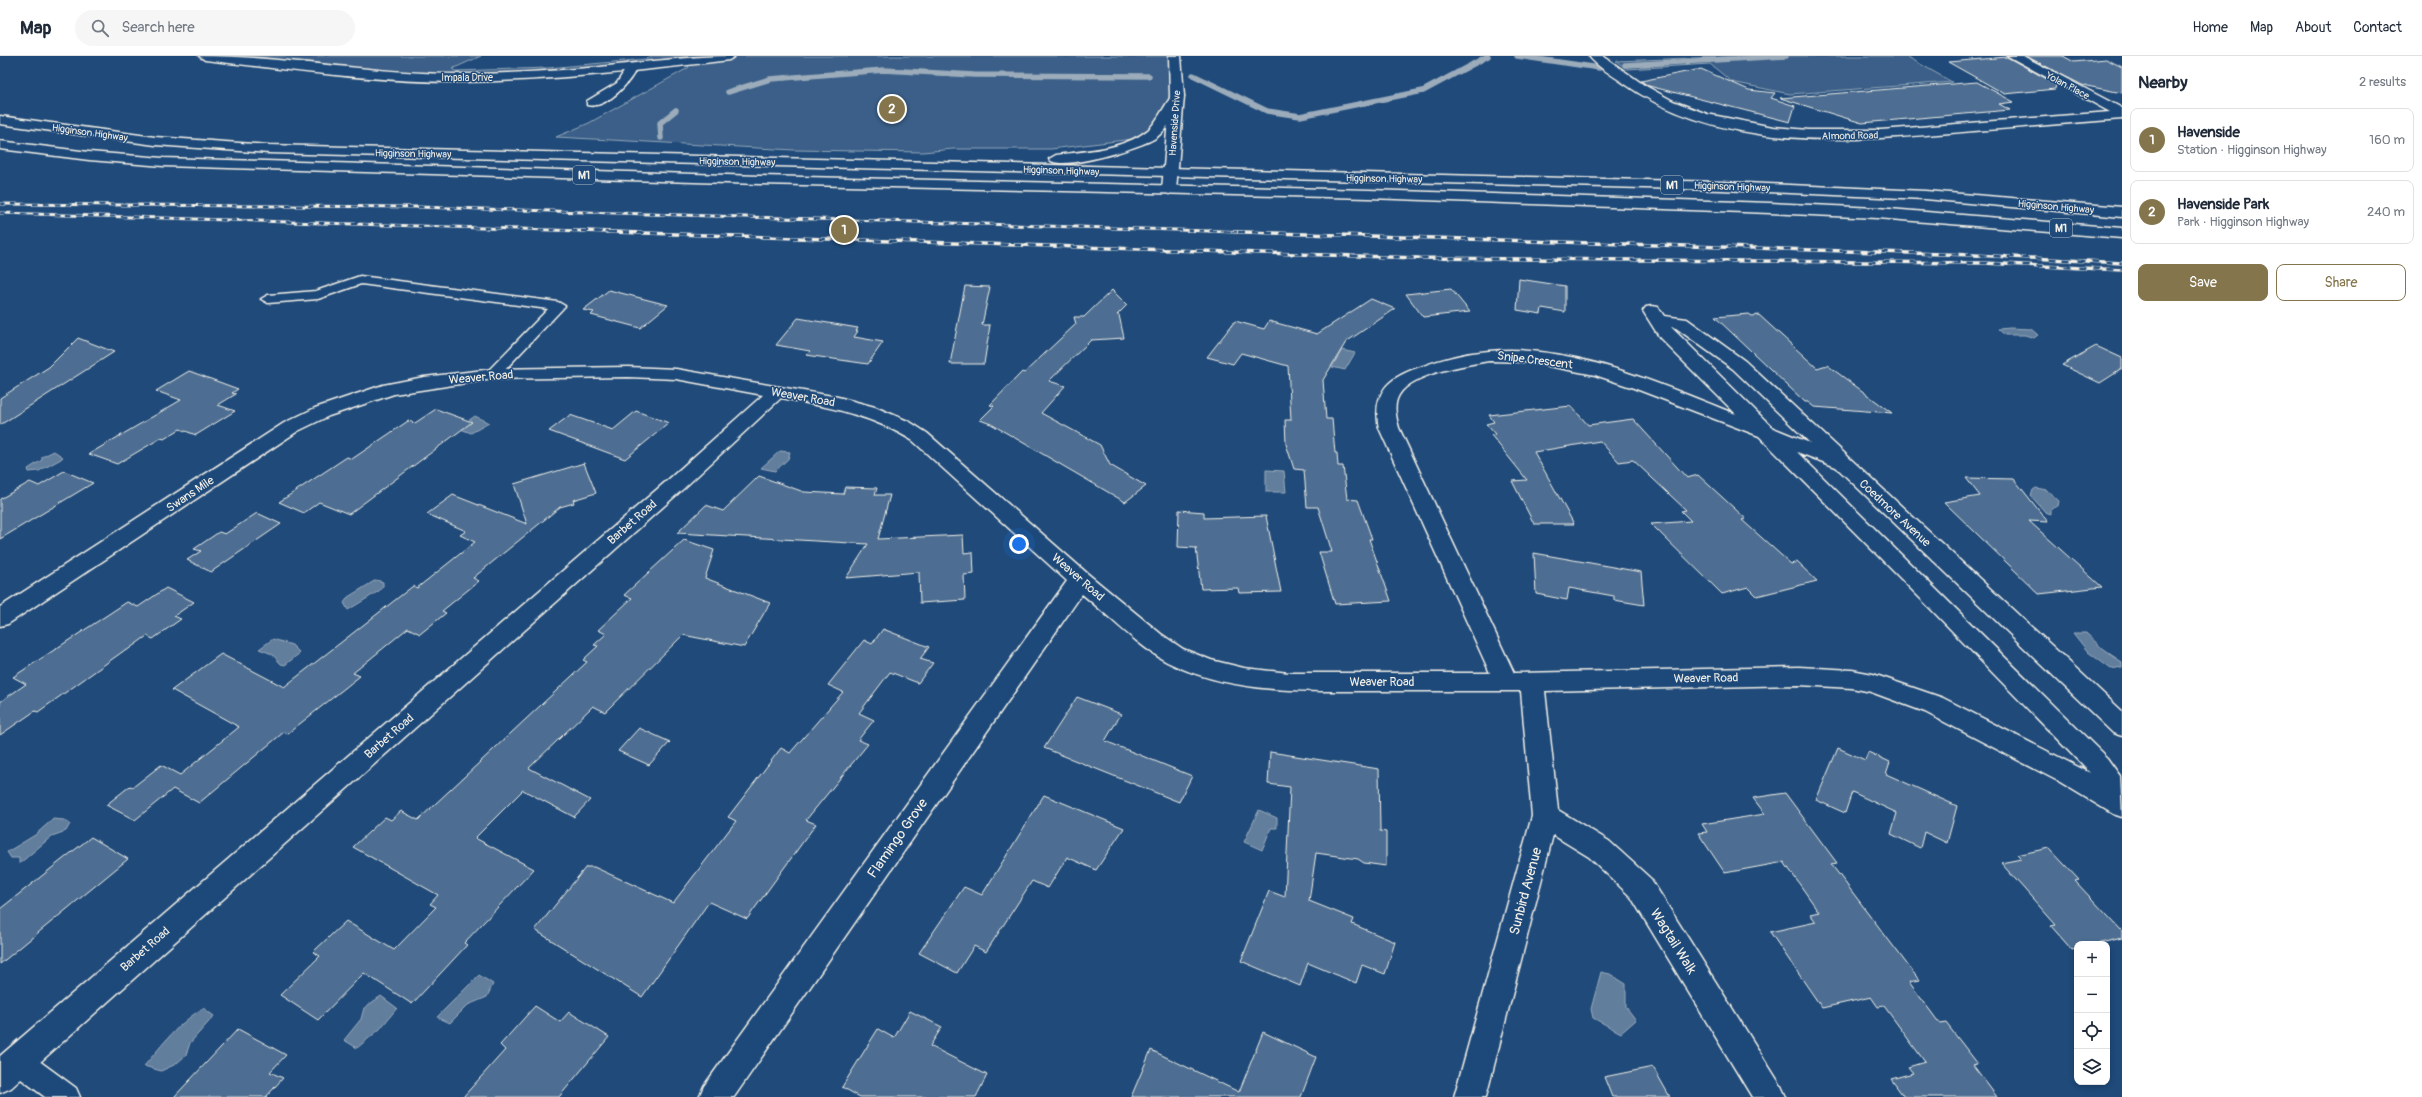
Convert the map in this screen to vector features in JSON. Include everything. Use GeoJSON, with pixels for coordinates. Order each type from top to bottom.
{"type":"FeatureCollection","features":[{"type":"Feature","properties":{"kind":"main road","name":"Impala Drive"},"geometry":{"type":"LineString","coordinates":[[204,56],[335,72],[407,77],[510,77],[632,67],[689,58],[729,56]]}},
{"type":"Feature","properties":{"kind":"main road","name":"Havenside Drive"},"geometry":{"type":"LineString","coordinates":[[1169,190],[1177,96],[1174,56]]}},
{"type":"Feature","properties":{"kind":"main road","name":"Almond Road"},"geometry":{"type":"LineString","coordinates":[[1595,56],[1641,90],[1668,104],[1713,120],[1774,133],[1864,136],[2122,114]]}},
{"type":"Feature","properties":{"kind":"main road","name":"Yolan Place"},"geometry":{"type":"LineString","coordinates":[[2014,56],[2122,114]]}},
{"type":"Feature","properties":{"kind":"main road"},"geometry":{"type":"LineString","coordinates":[[909,166],[1056,159],[1091,155],[1120,148],[1155,131],[1162,125],[1177,96]]}},
{"type":"Feature","properties":{"kind":"main road","name":"Higginson Highway"},"geometry":{"type":"LineString","coordinates":[[0,120],[155,141],[269,149],[1809,189],[1925,195],[2122,212]]}},
{"type":"Feature","properties":{"kind":"main road","name":"Higginson Highway"},"geometry":{"type":"LineString","coordinates":[[0,145],[89,156],[163,162],[1169,190],[1369,194],[1777,208],[1877,213],[2122,233]]}},
{"type":"Feature","properties":{"kind":"main road","name":"Coedmore Avenue"},"geometry":{"type":"LineString","coordinates":[[1766,432],[1670,338],[1654,316],[1681,323],[1739,365],[2122,726]]}},
{"type":"Feature","properties":{"kind":"main road","name":"Snipe Crescent"},"geometry":{"type":"LineString","coordinates":[[1506,682],[1389,428],[1385,410],[1386,402],[1391,392],[1401,381],[1439,364],[1466,358],[1495,355],[1551,360],[1604,371],[1766,432],[1843,463]]}},
{"type":"Feature","properties":{"kind":"main road","name":"Weaver Road"},"geometry":{"type":"LineString","coordinates":[[390,389],[424,382],[493,374],[620,372],[676,374],[861,409],[902,426],[920,437],[1080,580],[1158,644],[1175,655],[1207,668],[1244,677],[1289,682],[1532,682],[1799,676],[1852,679],[1873,682],[1934,705],[2062,770],[2117,802]]}},
{"type":"Feature","properties":{"kind":"main road","name":"Swans Mile"},"geometry":{"type":"LineString","coordinates":[[0,618],[291,427],[322,412],[390,389]]}},
{"type":"Feature","properties":{"kind":"main road","name":"Barbet Road"},"geometry":{"type":"LineString","coordinates":[[9,1069],[670,490],[776,393]]}},
{"type":"Feature","properties":{"kind":"main road"},"geometry":{"type":"LineString","coordinates":[[1766,432],[1938,602],[2098,766],[2107,776],[2117,802]]}},
{"type":"Feature","properties":{"kind":"main road","name":"Flamingo Grove"},"geometry":{"type":"LineString","coordinates":[[715,1097],[1080,580]]}},
{"type":"Feature","properties":{"kind":"main road","name":"Sunbird Avenue"},"geometry":{"type":"LineString","coordinates":[[1470,1097],[1544,816],[1532,682]]}},
{"type":"Feature","properties":{"kind":"main road","name":"Wagtail Walk"},"geometry":{"type":"LineString","coordinates":[[1544,816],[1599,849],[1640,888],[1667,928],[1770,1097]]}},
{"type":"Feature","properties":{"kind":"lane"},"geometry":{"type":"LineString","coordinates":[[592,103],[619,89],[629,76],[632,67]]}},
{"type":"Feature","properties":{"kind":"lane"},"geometry":{"type":"LineString","coordinates":[[268,299],[318,295],[360,280],[558,306],[493,374]]}},
{"type":"Feature","properties":{"kind":"lane"},"geometry":{"type":"LineString","coordinates":[[9,1069],[67,1097]]}},
{"type":"Feature","properties":{"kind":"shaded area"},"geometry":{"type":"Polygon","coordinates":[[[205,56],[481,56],[452,69],[455,71],[548,68],[646,59],[651,56],[1174,56],[1176,95],[1162,124],[1141,138],[1051,149],[953,149],[923,152],[794,150],[556,137],[589,123],[688,68],[690,61],[510,77],[336,71],[205,56]]]}},
{"type":"Feature","properties":{"kind":"shaded area"},"geometry":{"type":"Polygon","coordinates":[[[1744,56],[1906,56],[1952,82],[1790,94],[1732,82],[1710,64],[1627,69],[1616,61],[1744,56]]]}},
{"type":"Feature","properties":{"kind":"shaded area"},"geometry":{"type":"Polygon","coordinates":[[[1998,329],[2031,329],[2038,335],[2034,338],[2025,335],[2005,335],[1998,329]]]}},
{"type":"Feature","properties":{"kind":"shaded area"},"geometry":{"type":"Polygon","coordinates":[[[1342,350],[1355,353],[1345,370],[1332,367],[1342,350]]]}},
{"type":"Feature","properties":{"kind":"shaded area"},"geometry":{"type":"Polygon","coordinates":[[[475,416],[489,423],[471,433],[458,428],[475,416]]]}},
{"type":"Feature","properties":{"kind":"shaded area"},"geometry":{"type":"Polygon","coordinates":[[[54,451],[63,457],[39,471],[29,472],[28,469],[42,460],[42,457],[54,451]]]}},
{"type":"Feature","properties":{"kind":"shaded area"},"geometry":{"type":"Polygon","coordinates":[[[780,451],[790,452],[788,459],[775,471],[761,468],[780,451]]]}},
{"type":"Feature","properties":{"kind":"shaded area"},"geometry":{"type":"Polygon","coordinates":[[[1266,470],[1284,471],[1286,492],[1266,492],[1266,470]]]}},
{"type":"Feature","properties":{"kind":"shaded area"},"geometry":{"type":"Polygon","coordinates":[[[2036,488],[2047,490],[2059,501],[2058,506],[2051,509],[2051,514],[2045,512],[2031,496],[2033,490],[2036,488]]]}},
{"type":"Feature","properties":{"kind":"shaded area"},"geometry":{"type":"Polygon","coordinates":[[[376,580],[383,582],[383,586],[379,591],[348,610],[344,603],[348,597],[376,580]]]}},
{"type":"Feature","properties":{"kind":"shaded area"},"geometry":{"type":"Polygon","coordinates":[[[2073,633],[2086,633],[2104,650],[2122,662],[2122,667],[2111,669],[2088,652],[2073,633]]]}},
{"type":"Feature","properties":{"kind":"shaded area"},"geometry":{"type":"Polygon","coordinates":[[[273,639],[292,645],[300,653],[285,665],[281,664],[272,654],[259,649],[273,639]]]}},
{"type":"Feature","properties":{"kind":"shaded area"},"geometry":{"type":"Polygon","coordinates":[[[1259,810],[1277,818],[1277,828],[1271,828],[1262,850],[1244,842],[1259,810]]]}},
{"type":"Feature","properties":{"kind":"shaded area"},"geometry":{"type":"Polygon","coordinates":[[[53,819],[64,820],[70,824],[66,831],[52,836],[19,864],[19,858],[11,858],[7,852],[35,835],[53,819]]]}},
{"type":"Feature","properties":{"kind":"shaded area"},"geometry":{"type":"Polygon","coordinates":[[[1601,972],[1610,974],[1626,984],[1626,1007],[1636,1020],[1621,1033],[1593,1018],[1591,1009],[1601,972]]]}},
{"type":"Feature","properties":{"kind":"shaded area"},"geometry":{"type":"Polygon","coordinates":[[[479,975],[493,984],[487,997],[468,1005],[450,1023],[437,1017],[479,975]]]}},
{"type":"Feature","properties":{"kind":"shaded area"},"geometry":{"type":"Polygon","coordinates":[[[381,996],[397,1008],[380,1029],[357,1048],[344,1040],[361,1019],[364,1008],[381,996]]]}},
{"type":"Feature","properties":{"kind":"shaded area"},"geometry":{"type":"Polygon","coordinates":[[[203,1008],[214,1016],[190,1043],[186,1055],[176,1064],[161,1071],[144,1066],[177,1028],[203,1008]]]}},
{"type":"Feature","properties":{"kind":"building"},"geometry":{"type":"Polygon","coordinates":[[[2026,56],[2063,56],[2074,62],[2106,59],[2122,67],[2122,93],[2082,85],[2026,56]]]}},
{"type":"Feature","properties":{"kind":"building"},"geometry":{"type":"Polygon","coordinates":[[[2007,57],[2056,84],[2055,89],[2005,94],[1948,62],[2007,57]]]}},
{"type":"Feature","properties":{"kind":"building"},"geometry":{"type":"Polygon","coordinates":[[[1701,69],[1749,90],[1775,93],[1771,98],[1795,106],[1790,122],[1649,86],[1641,81],[1701,69]]]}},
{"type":"Feature","properties":{"kind":"building"},"geometry":{"type":"Polygon","coordinates":[[[1977,82],[2014,102],[1999,104],[2010,110],[1862,123],[1780,98],[1977,82]]]}},
{"type":"Feature","properties":{"kind":"building"},"geometry":{"type":"Polygon","coordinates":[[[1519,279],[1565,286],[1565,312],[1542,308],[1541,314],[1517,310],[1519,279]]]}},
{"type":"Feature","properties":{"kind":"building"},"geometry":{"type":"Polygon","coordinates":[[[965,286],[990,287],[982,325],[990,325],[984,364],[950,364],[965,286]]]}},
{"type":"Feature","properties":{"kind":"building"},"geometry":{"type":"Polygon","coordinates":[[[1451,289],[1470,312],[1423,317],[1406,294],[1451,289]]]}},
{"type":"Feature","properties":{"kind":"building"},"geometry":{"type":"Polygon","coordinates":[[[609,290],[668,305],[640,328],[591,315],[594,312],[583,310],[609,290]]]}},
{"type":"Feature","properties":{"kind":"building"},"geometry":{"type":"Polygon","coordinates":[[[1112,290],[1127,305],[1117,315],[1119,315],[1124,338],[1091,340],[1049,381],[1065,386],[1041,413],[1100,445],[1110,465],[1146,486],[1125,502],[991,424],[980,420],[994,406],[990,405],[1022,372],[1024,373],[1076,324],[1074,317],[1084,317],[1112,290]]]}},
{"type":"Feature","properties":{"kind":"building"},"geometry":{"type":"Polygon","coordinates":[[[1371,299],[1395,309],[1346,342],[1323,380],[1326,419],[1332,419],[1335,453],[1337,453],[1338,466],[1343,466],[1347,499],[1358,500],[1372,539],[1369,539],[1391,601],[1335,604],[1319,552],[1332,552],[1318,507],[1307,507],[1304,470],[1294,469],[1286,444],[1285,420],[1291,420],[1288,366],[1241,353],[1233,364],[1207,357],[1235,321],[1264,329],[1269,321],[1317,334],[1371,299]]]}},
{"type":"Feature","properties":{"kind":"building"},"geometry":{"type":"Polygon","coordinates":[[[1749,314],[1752,316],[1759,315],[1817,368],[1827,365],[1892,413],[1814,407],[1808,402],[1805,402],[1715,317],[1749,314]]]}},
{"type":"Feature","properties":{"kind":"building"},"geometry":{"type":"Polygon","coordinates":[[[798,318],[858,328],[856,331],[858,331],[854,337],[883,342],[868,364],[806,355],[810,351],[776,345],[798,318]]]}},
{"type":"Feature","properties":{"kind":"building"},"geometry":{"type":"Polygon","coordinates":[[[78,338],[114,352],[0,425],[0,398],[49,367],[78,338]]]}},
{"type":"Feature","properties":{"kind":"building"},"geometry":{"type":"Polygon","coordinates":[[[2096,346],[2122,358],[2122,369],[2100,383],[2062,365],[2096,346]]]}},
{"type":"Feature","properties":{"kind":"building"},"geometry":{"type":"Polygon","coordinates":[[[189,371],[238,389],[232,393],[236,394],[218,405],[235,411],[196,435],[180,429],[164,439],[161,438],[117,464],[89,454],[181,400],[156,391],[189,371]]]}},
{"type":"Feature","properties":{"kind":"building"},"geometry":{"type":"Polygon","coordinates":[[[1571,406],[1588,425],[1633,419],[1687,478],[1698,475],[1746,519],[1742,520],[1791,564],[1797,562],[1817,581],[1757,596],[1748,587],[1722,594],[1651,524],[1691,521],[1681,511],[1686,510],[1633,460],[1619,462],[1600,441],[1534,452],[1574,524],[1534,524],[1512,481],[1527,480],[1491,435],[1495,434],[1486,424],[1494,422],[1489,415],[1571,406]]]}},
{"type":"Feature","properties":{"kind":"building"},"geometry":{"type":"Polygon","coordinates":[[[436,409],[472,422],[349,514],[319,502],[304,513],[279,502],[347,457],[352,459],[408,421],[415,423],[436,409]]]}},
{"type":"Feature","properties":{"kind":"building"},"geometry":{"type":"Polygon","coordinates":[[[636,411],[669,423],[625,459],[549,431],[570,415],[613,430],[636,411]]]}},
{"type":"Feature","properties":{"kind":"building"},"geometry":{"type":"Polygon","coordinates":[[[584,463],[596,493],[573,500],[574,503],[560,507],[473,578],[479,581],[442,611],[446,613],[420,634],[408,628],[353,673],[360,676],[287,734],[284,732],[199,803],[173,789],[135,820],[106,805],[130,786],[133,787],[161,765],[180,775],[239,727],[172,690],[221,654],[284,687],[413,586],[417,588],[475,542],[460,535],[466,531],[427,514],[453,495],[527,524],[514,484],[584,463]]]}},
{"type":"Feature","properties":{"kind":"building"},"geometry":{"type":"Polygon","coordinates":[[[64,471],[93,483],[0,539],[0,499],[30,482],[39,486],[64,471]]]}},
{"type":"Feature","properties":{"kind":"building"},"geometry":{"type":"Polygon","coordinates":[[[759,476],[804,492],[843,494],[845,487],[877,488],[875,495],[890,495],[878,539],[963,535],[964,553],[973,552],[974,574],[964,575],[965,600],[920,603],[919,572],[846,578],[868,544],[677,533],[706,505],[723,511],[759,476]]]}},
{"type":"Feature","properties":{"kind":"building"},"geometry":{"type":"Polygon","coordinates":[[[1966,478],[2014,479],[2048,522],[2029,521],[2102,587],[2039,594],[1944,502],[1980,496],[1966,478]]]}},
{"type":"Feature","properties":{"kind":"building"},"geometry":{"type":"Polygon","coordinates":[[[1179,510],[1204,512],[1204,518],[1266,516],[1281,592],[1239,593],[1238,588],[1201,589],[1196,548],[1178,547],[1179,510]]]}},
{"type":"Feature","properties":{"kind":"building"},"geometry":{"type":"Polygon","coordinates":[[[257,513],[281,524],[211,572],[187,560],[201,551],[194,549],[219,532],[225,534],[257,513]]]}},
{"type":"Feature","properties":{"kind":"building"},"geometry":{"type":"Polygon","coordinates":[[[684,540],[714,550],[705,578],[770,603],[744,647],[683,635],[605,712],[593,706],[529,768],[590,800],[574,817],[523,790],[475,838],[534,869],[464,943],[467,945],[412,1004],[364,973],[318,1020],[280,995],[320,956],[313,952],[346,921],[394,950],[436,907],[430,904],[438,895],[353,847],[385,817],[391,820],[401,811],[418,820],[587,662],[583,660],[598,646],[594,645],[606,634],[598,630],[632,598],[624,595],[684,540]]]}},
{"type":"Feature","properties":{"kind":"building"},"geometry":{"type":"Polygon","coordinates":[[[1534,553],[1641,572],[1644,605],[1614,600],[1614,596],[1569,588],[1567,600],[1536,594],[1534,553]]]}},
{"type":"Feature","properties":{"kind":"building"},"geometry":{"type":"Polygon","coordinates":[[[166,588],[194,602],[174,616],[181,619],[153,639],[147,636],[126,651],[125,650],[38,712],[35,711],[0,735],[0,702],[26,684],[13,677],[127,602],[138,607],[166,588]]]}},
{"type":"Feature","properties":{"kind":"building"},"geometry":{"type":"Polygon","coordinates":[[[883,629],[929,647],[920,659],[933,663],[918,683],[890,672],[859,713],[874,720],[858,740],[868,744],[806,820],[816,824],[747,919],[709,902],[642,997],[535,930],[586,867],[594,867],[673,903],[736,821],[728,817],[781,748],[790,753],[843,692],[828,685],[864,640],[872,644],[883,629]]]}},
{"type":"Feature","properties":{"kind":"building"},"geometry":{"type":"Polygon","coordinates":[[[1077,697],[1121,714],[1105,741],[1192,776],[1179,802],[1044,748],[1077,697]]]}},
{"type":"Feature","properties":{"kind":"building"},"geometry":{"type":"Polygon","coordinates":[[[639,728],[670,742],[649,765],[618,751],[639,728]]]}},
{"type":"Feature","properties":{"kind":"building"},"geometry":{"type":"Polygon","coordinates":[[[1838,748],[1865,760],[1868,752],[1890,762],[1886,774],[1957,806],[1947,843],[1924,832],[1920,848],[1891,834],[1897,813],[1852,792],[1845,813],[1816,800],[1838,748]]]}},
{"type":"Feature","properties":{"kind":"building"},"geometry":{"type":"Polygon","coordinates":[[[1270,752],[1379,769],[1380,831],[1386,832],[1386,866],[1364,863],[1358,859],[1316,853],[1309,901],[1354,919],[1352,924],[1395,942],[1385,974],[1362,965],[1356,983],[1308,963],[1300,986],[1241,961],[1269,891],[1285,897],[1290,787],[1268,784],[1270,752]]]}},
{"type":"Feature","properties":{"kind":"building"},"geometry":{"type":"Polygon","coordinates":[[[1785,793],[1837,863],[1831,864],[1919,980],[1909,982],[1940,1024],[1946,1023],[1978,1064],[1973,1065],[1997,1097],[1904,1097],[1891,1079],[1913,1073],[1908,1067],[1925,1062],[1884,1006],[1878,1007],[1871,997],[1822,1008],[1770,932],[1816,922],[1810,914],[1819,912],[1784,862],[1725,873],[1698,833],[1707,832],[1702,824],[1765,814],[1753,798],[1785,793]]]}},
{"type":"Feature","properties":{"kind":"building"},"geometry":{"type":"Polygon","coordinates":[[[1044,795],[1124,828],[1096,870],[1067,857],[1048,888],[1032,881],[986,952],[974,946],[957,973],[919,953],[964,887],[982,895],[1044,795]]]}},
{"type":"Feature","properties":{"kind":"building"},"geometry":{"type":"Polygon","coordinates":[[[91,837],[128,859],[0,964],[0,909],[91,837]]]}},
{"type":"Feature","properties":{"kind":"building"},"geometry":{"type":"Polygon","coordinates":[[[2049,848],[2079,880],[2075,881],[2122,931],[2122,938],[2109,941],[2074,941],[2074,949],[2072,950],[2051,926],[2056,925],[2001,863],[2021,859],[2017,855],[2049,848]]]}},
{"type":"Feature","properties":{"kind":"building"},"geometry":{"type":"Polygon","coordinates":[[[535,1006],[560,1022],[569,1012],[609,1037],[559,1097],[463,1097],[505,1050],[500,1045],[535,1006]]]}},
{"type":"Feature","properties":{"kind":"building"},"geometry":{"type":"Polygon","coordinates":[[[910,1011],[942,1027],[930,1046],[987,1075],[976,1097],[860,1097],[842,1087],[878,1029],[894,1038],[910,1011]]]}},
{"type":"Feature","properties":{"kind":"building"},"geometry":{"type":"Polygon","coordinates":[[[238,1029],[286,1055],[270,1072],[283,1078],[266,1097],[174,1097],[238,1029]]]}},
{"type":"Feature","properties":{"kind":"building"},"geometry":{"type":"Polygon","coordinates":[[[1263,1032],[1316,1057],[1301,1097],[1131,1097],[1151,1050],[1239,1092],[1263,1032]]]}},
{"type":"Feature","properties":{"kind":"building"},"geometry":{"type":"Polygon","coordinates":[[[1653,1067],[1670,1097],[1612,1097],[1604,1077],[1653,1067]]]}},
{"type":"Feature","properties":{"kind":"waterway"},"geometry":{"type":"LineString","coordinates":[[1193,75],[1267,111],[1300,116],[1423,91],[1488,56]]}},
{"type":"Feature","properties":{"kind":"waterway"},"geometry":{"type":"LineString","coordinates":[[1517,56],[1600,68]]}},
{"type":"Feature","properties":{"kind":"waterway"},"geometry":{"type":"LineString","coordinates":[[1625,65],[1786,56]]}},
{"type":"Feature","properties":{"kind":"waterway"},"geometry":{"type":"LineString","coordinates":[[728,92],[770,79],[884,70],[974,75],[1149,76]]}},
{"type":"Feature","properties":{"kind":"waterway"},"geometry":{"type":"LineString","coordinates":[[661,138],[660,123],[676,110]]}},
{"type":"Feature","properties":{"kind":"railway"},"geometry":{"type":"LineString","coordinates":[[0,204],[417,207],[1237,232]]}},
{"type":"Feature","properties":{"kind":"railway"},"geometry":{"type":"LineString","coordinates":[[0,213],[588,231]]}},
{"type":"Feature","properties":{"kind":"railway"},"geometry":{"type":"LineString","coordinates":[[581,231],[588,231]]}},
{"type":"Feature","properties":{"kind":"railway"},"geometry":{"type":"LineString","coordinates":[[588,231],[613,232]]}},
{"type":"Feature","properties":{"kind":"railway"},"geometry":{"type":"LineString","coordinates":[[588,231],[1419,258],[1983,263],[2122,270]]}},
{"type":"Feature","properties":{"kind":"railway"},"geometry":{"type":"LineString","coordinates":[[1210,231],[1237,232]]}},
{"type":"Feature","properties":{"kind":"railway"},"geometry":{"type":"LineString","coordinates":[[1237,232],[1242,232]]}},
{"type":"Feature","properties":{"kind":"railway"},"geometry":{"type":"LineString","coordinates":[[1237,232],[1974,255],[2122,263]]}},
{"type":"Feature","properties":{"kind":"place","name":"Havenside Park"},"geometry":{"type":"Point","coordinates":[892,109]}},
{"type":"Feature","properties":{"kind":"place","name":"Havenside"},"geometry":{"type":"Point","coordinates":[844,230]}}]}
